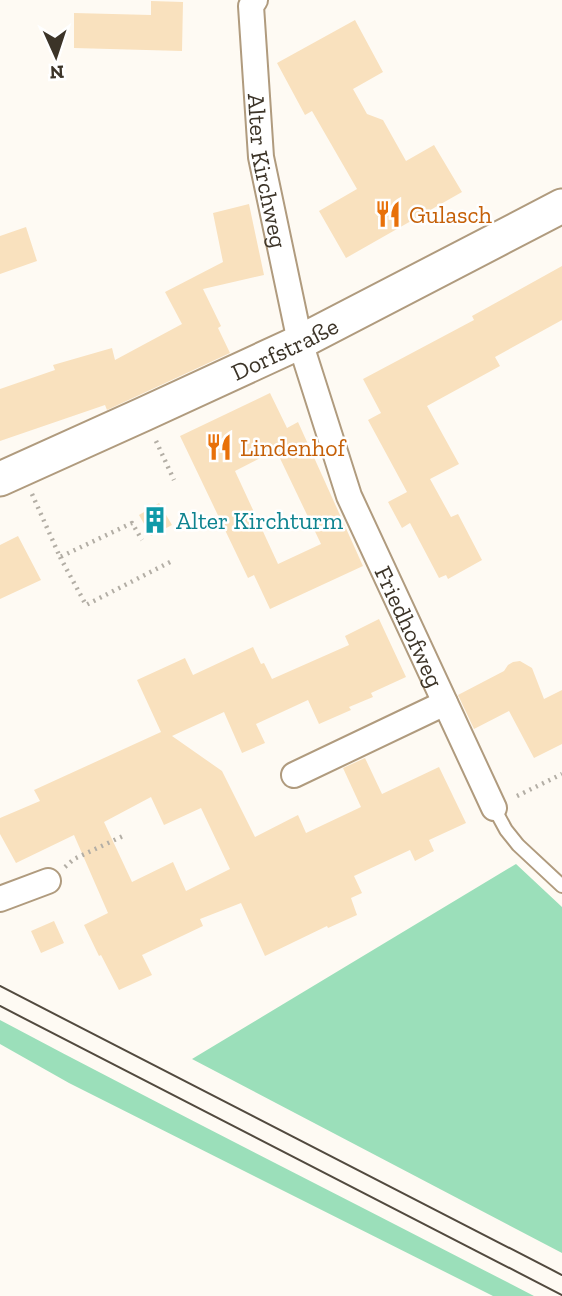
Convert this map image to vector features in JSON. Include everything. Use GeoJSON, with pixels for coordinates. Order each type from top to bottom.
{"type":"FeatureCollection","features":[{"type":"Feature","properties":{"kind":"main road","name":"Dorfstraße"},"geometry":{"type":"LineString","coordinates":[[10,474],[300,342],[562,206]]}},
{"type":"Feature","properties":{"kind":"street","name":"Alter Kirchweg"},"geometry":{"type":"LineString","coordinates":[[251,2],[261,156],[300,342]]}},
{"type":"Feature","properties":{"kind":"street","name":"Friedhofweg"},"geometry":{"type":"LineString","coordinates":[[300,342],[349,495],[494,808]]}},
{"type":"Feature","properties":{"kind":"street"},"geometry":{"type":"LineString","coordinates":[[294,775],[445,703]]}},
{"type":"Feature","properties":{"kind":"street"},"geometry":{"type":"LineString","coordinates":[[0,899],[48,881]]}},
{"type":"Feature","properties":{"kind":"lane","name":"Friedhofweg"},"geometry":{"type":"LineString","coordinates":[[494,808],[518,845],[562,886]]}},
{"type":"Feature","properties":{"kind":"path"},"geometry":{"type":"LineString","coordinates":[[144,414],[174,480]]}},
{"type":"Feature","properties":{"kind":"path"},"geometry":{"type":"LineString","coordinates":[[10,474],[61,556],[86,605],[172,562]]}},
{"type":"Feature","properties":{"kind":"path"},"geometry":{"type":"LineString","coordinates":[[61,556],[132,523],[142,540]]}},
{"type":"Feature","properties":{"kind":"path"},"geometry":{"type":"LineString","coordinates":[[494,808],[562,774]]}},
{"type":"Feature","properties":{"kind":"path"},"geometry":{"type":"LineString","coordinates":[[48,881],[74,859],[123,836]]}},
{"type":"Feature","properties":{"kind":"green space"},"geometry":{"type":"Polygon","coordinates":[[[516,864],[562,907],[562,1253],[192,1059],[516,864]]]}},
{"type":"Feature","properties":{"kind":"green space"},"geometry":{"type":"Polygon","coordinates":[[[0,1020],[534,1296],[493,1296],[69,1083],[0,1044],[0,1020]]]}},
{"type":"Feature","properties":{"kind":"building"},"geometry":{"type":"Polygon","coordinates":[[[151,1],[183,2],[182,51],[74,48],[74,13],[151,15],[151,1]]]}},
{"type":"Feature","properties":{"kind":"building"},"geometry":{"type":"Polygon","coordinates":[[[355,20],[383,72],[353,89],[367,114],[383,120],[406,161],[434,145],[462,192],[346,258],[319,211],[357,189],[312,111],[305,115],[277,63],[355,20]]]}},
{"type":"Feature","properties":{"kind":"building"},"geometry":{"type":"Polygon","coordinates":[[[249,204],[264,275],[203,289],[221,326],[218,328],[230,353],[107,410],[105,405],[0,441],[0,389],[55,370],[53,365],[112,348],[115,360],[182,324],[165,292],[223,262],[213,213],[249,204]]]}},
{"type":"Feature","properties":{"kind":"building"},"geometry":{"type":"Polygon","coordinates":[[[26,227],[37,261],[0,274],[0,236],[26,227]]]}},
{"type":"Feature","properties":{"kind":"building"},"geometry":{"type":"Polygon","coordinates":[[[562,266],[562,320],[495,357],[500,366],[427,406],[459,464],[430,479],[451,517],[458,514],[482,560],[448,579],[446,575],[439,578],[410,523],[402,528],[388,502],[407,492],[368,420],[381,413],[363,379],[474,320],[472,316],[562,266]]]}},
{"type":"Feature","properties":{"kind":"building"},"geometry":{"type":"Polygon","coordinates":[[[270,393],[287,428],[298,422],[363,566],[270,609],[254,575],[248,578],[180,436],[270,393]],[[276,450],[235,471],[278,564],[321,544],[276,450]]]}},
{"type":"Feature","properties":{"kind":"building","name":"Alter Kirchturm"},"geometry":{"type":"Polygon","coordinates":[[[159,503],[172,525],[151,536],[139,515],[159,503]]]}},
{"type":"Feature","properties":{"kind":"building"},"geometry":{"type":"Polygon","coordinates":[[[18,536],[41,580],[0,599],[0,545],[18,536]]]}},
{"type":"Feature","properties":{"kind":"building"},"geometry":{"type":"Polygon","coordinates":[[[379,619],[406,677],[371,693],[373,697],[349,707],[351,710],[319,724],[308,700],[256,724],[265,743],[242,753],[224,712],[172,736],[222,771],[255,837],[298,815],[306,833],[361,807],[343,768],[365,758],[382,794],[439,767],[466,823],[429,840],[434,851],[415,861],[410,850],[354,876],[362,893],[351,898],[357,915],[328,928],[327,926],[265,956],[241,903],[200,919],[203,926],[142,955],[152,975],[119,990],[84,925],[108,913],[74,835],[16,863],[0,834],[0,818],[40,801],[34,790],[161,732],[137,680],[185,658],[193,675],[253,647],[272,679],[349,645],[345,636],[379,619]],[[151,797],[104,822],[132,882],[173,862],[186,891],[230,869],[201,808],[164,825],[151,797]]]}},
{"type":"Feature","properties":{"kind":"building"},"geometry":{"type":"Polygon","coordinates":[[[520,661],[532,668],[544,699],[562,690],[562,744],[534,758],[509,711],[474,729],[458,695],[504,671],[513,662],[520,661]]]}},
{"type":"Feature","properties":{"kind":"building"},"geometry":{"type":"Polygon","coordinates":[[[54,921],[64,943],[41,953],[31,931],[54,921]]]}},
{"type":"Feature","properties":{"kind":"tram line"},"geometry":{"type":"LineString","coordinates":[[0,986],[562,1275]]}},
{"type":"Feature","properties":{"kind":"tram line"},"geometry":{"type":"LineString","coordinates":[[0,1006],[562,1295]]}},
{"type":"Feature","properties":{"kind":"place","name":"Gulasch"},"geometry":{"type":"Point","coordinates":[388,214]}},
{"type":"Feature","properties":{"kind":"place","name":"Lindenhof"},"geometry":{"type":"Point","coordinates":[219,447]}},
{"type":"Feature","properties":{"kind":"place","name":"Alter Kirchturm"},"geometry":{"type":"Point","coordinates":[155,520]}}]}
